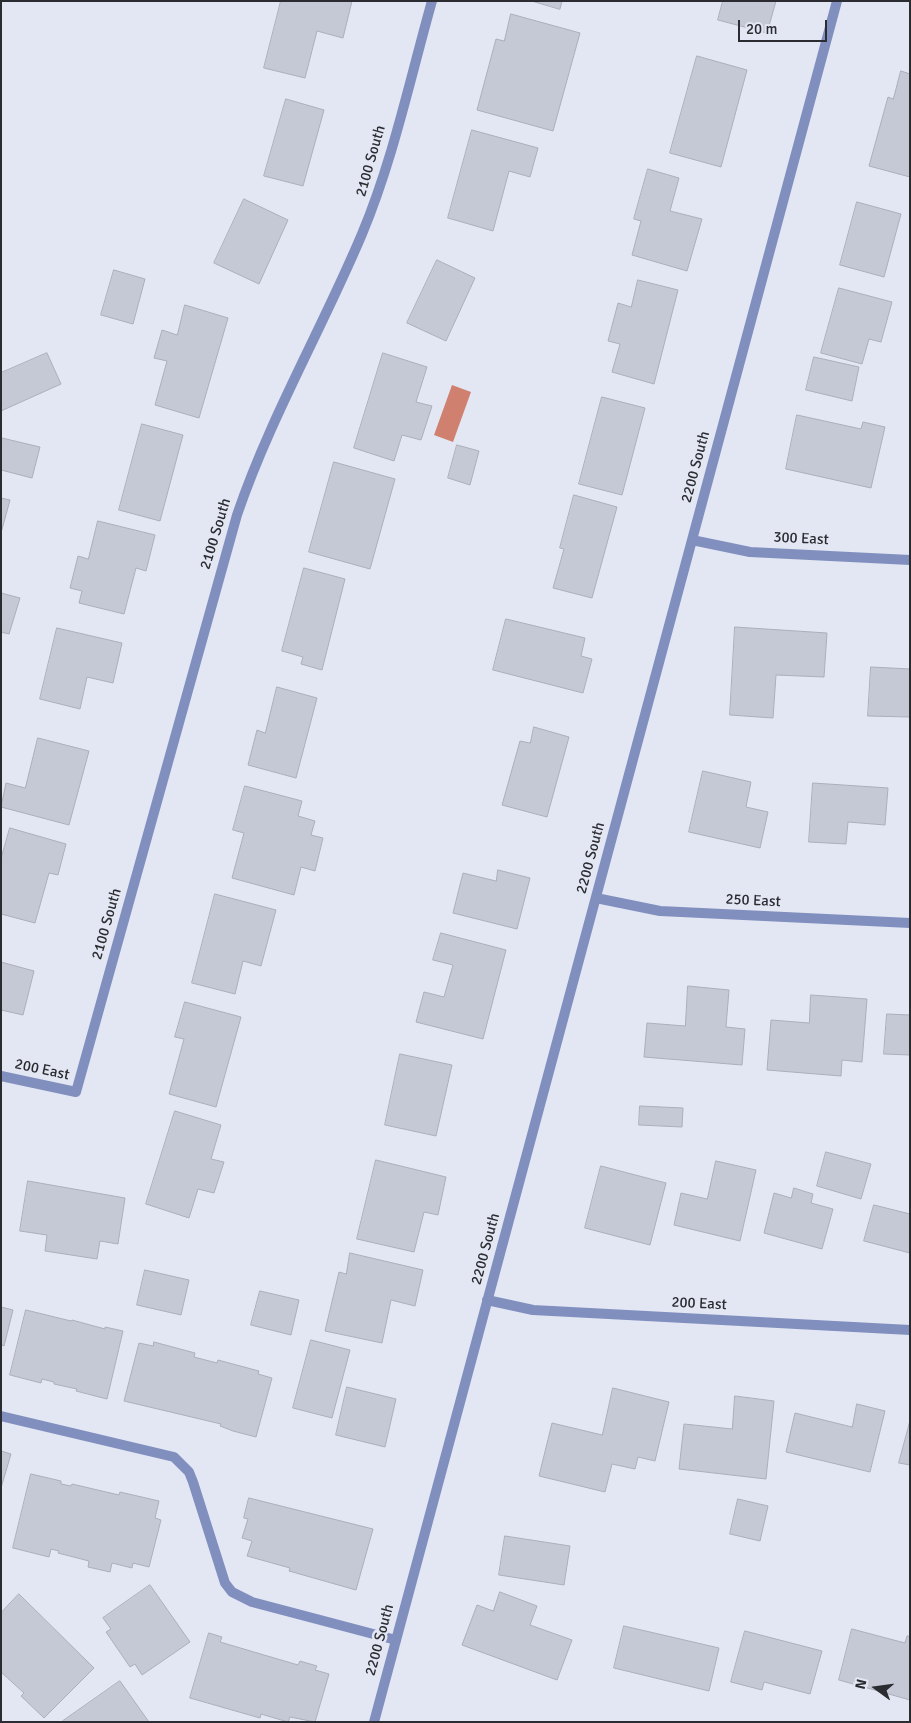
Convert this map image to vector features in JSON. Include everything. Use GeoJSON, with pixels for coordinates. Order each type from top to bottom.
{"type":"FeatureCollection","features":[{"type":"Feature","properties":{"kind":"street","name":"2100 South"},"geometry":{"type":"LineString","coordinates":[[76,1092],[237,515],[252,472],[348,266],[375,201],[432,1]]}},
{"type":"Feature","properties":{"kind":"street","name":"2200 South"},"geometry":{"type":"LineString","coordinates":[[374,1722],[837,1]]}},
{"type":"Feature","properties":{"kind":"street","name":"300 East"},"geometry":{"type":"LineString","coordinates":[[692,540],[750,552],[910,560]]}},
{"type":"Feature","properties":{"kind":"street","name":"250 East"},"geometry":{"type":"LineString","coordinates":[[596,898],[660,911],[910,924]]}},
{"type":"Feature","properties":{"kind":"street","name":"200 East"},"geometry":{"type":"LineString","coordinates":[[1,1076],[76,1092]]}},
{"type":"Feature","properties":{"kind":"street","name":"200 East"},"geometry":{"type":"LineString","coordinates":[[487,1300],[533,1310],[910,1330]]}},
{"type":"Feature","properties":{"kind":"street"},"geometry":{"type":"LineString","coordinates":[[1,1416],[174,1457],[182,1464],[191,1477],[221,1572],[232,1592],[252,1602],[396,1640]]}},
{"type":"Feature","properties":{"kind":"shaded area"},"geometry":{"type":"Polygon","coordinates":[[[452,385],[471,392],[453,442],[434,435],[452,385]]]}},
{"type":"Feature","properties":{"kind":"building"},"geometry":{"type":"Polygon","coordinates":[[[281,1],[352,1],[343,38],[317,31],[305,78],[264,68],[281,1]]]}},
{"type":"Feature","properties":{"kind":"building"},"geometry":{"type":"Polygon","coordinates":[[[532,1],[562,1],[560,9],[532,1]]]}},
{"type":"Feature","properties":{"kind":"building"},"geometry":{"type":"Polygon","coordinates":[[[723,1],[776,1],[767,33],[718,20],[723,1]]]}},
{"type":"Feature","properties":{"kind":"building"},"geometry":{"type":"Polygon","coordinates":[[[511,14],[580,33],[553,131],[477,110],[496,39],[504,41],[511,14]]]}},
{"type":"Feature","properties":{"kind":"building"},"geometry":{"type":"Polygon","coordinates":[[[697,56],[747,70],[721,167],[670,153],[697,56]]]}},
{"type":"Feature","properties":{"kind":"building"},"geometry":{"type":"Polygon","coordinates":[[[901,71],[910,74],[910,177],[869,166],[888,97],[893,99],[901,71]]]}},
{"type":"Feature","properties":{"kind":"building"},"geometry":{"type":"Polygon","coordinates":[[[286,99],[324,110],[303,186],[264,176],[286,99]]]}},
{"type":"Feature","properties":{"kind":"building"},"geometry":{"type":"Polygon","coordinates":[[[472,130],[538,148],[530,177],[509,171],[493,231],[448,218],[472,130]]]}},
{"type":"Feature","properties":{"kind":"building"},"geometry":{"type":"Polygon","coordinates":[[[648,169],[679,178],[670,211],[702,219],[687,271],[632,255],[641,221],[634,219],[648,169]]]}},
{"type":"Feature","properties":{"kind":"building"},"geometry":{"type":"Polygon","coordinates":[[[244,199],[288,220],[259,284],[214,263],[244,199]]]}},
{"type":"Feature","properties":{"kind":"building"},"geometry":{"type":"Polygon","coordinates":[[[857,202],[901,214],[884,277],[840,265],[857,202]]]}},
{"type":"Feature","properties":{"kind":"building"},"geometry":{"type":"Polygon","coordinates":[[[437,260],[475,278],[446,341],[407,323],[437,260]]]}},
{"type":"Feature","properties":{"kind":"building"},"geometry":{"type":"Polygon","coordinates":[[[114,270],[145,279],[133,324],[101,315],[114,270]]]}},
{"type":"Feature","properties":{"kind":"building"},"geometry":{"type":"Polygon","coordinates":[[[638,280],[678,290],[654,384],[612,372],[620,344],[608,341],[618,303],[631,307],[638,280]]]}},
{"type":"Feature","properties":{"kind":"building"},"geometry":{"type":"Polygon","coordinates":[[[839,288],[892,302],[881,342],[869,339],[862,364],[821,353],[839,288]]]}},
{"type":"Feature","properties":{"kind":"building"},"geometry":{"type":"Polygon","coordinates":[[[185,305],[228,318],[199,418],[155,405],[167,361],[154,358],[162,330],[177,335],[185,305]]]}},
{"type":"Feature","properties":{"kind":"building"},"geometry":{"type":"Polygon","coordinates":[[[47,353],[61,384],[1,411],[1,373],[47,353]]]}},
{"type":"Feature","properties":{"kind":"building"},"geometry":{"type":"Polygon","coordinates":[[[383,353],[427,367],[416,402],[432,406],[421,440],[402,435],[394,461],[354,448],[383,353]]]}},
{"type":"Feature","properties":{"kind":"building"},"geometry":{"type":"Polygon","coordinates":[[[814,357],[859,367],[852,401],[806,390],[814,357]]]}},
{"type":"Feature","properties":{"kind":"building"},"geometry":{"type":"Polygon","coordinates":[[[602,397],[645,408],[622,495],[579,484],[602,397]]]}},
{"type":"Feature","properties":{"kind":"building"},"geometry":{"type":"Polygon","coordinates":[[[797,415],[861,429],[863,422],[885,427],[871,488],[786,469],[797,415]]]}},
{"type":"Feature","properties":{"kind":"building"},"geometry":{"type":"Polygon","coordinates":[[[142,424],[183,435],[160,521],[119,510],[142,424]]]}},
{"type":"Feature","properties":{"kind":"building"},"geometry":{"type":"Polygon","coordinates":[[[2,438],[40,447],[32,478],[1,470],[2,438]]]}},
{"type":"Feature","properties":{"kind":"building"},"geometry":{"type":"Polygon","coordinates":[[[457,445],[479,451],[470,485],[448,478],[457,445]]]}},
{"type":"Feature","properties":{"kind":"building"},"geometry":{"type":"Polygon","coordinates":[[[334,462],[395,479],[370,569],[309,552],[334,462]]]}},
{"type":"Feature","properties":{"kind":"building"},"geometry":{"type":"Polygon","coordinates":[[[574,495],[617,507],[592,598],[553,588],[564,549],[560,548],[574,495]]]}},
{"type":"Feature","properties":{"kind":"building"},"geometry":{"type":"Polygon","coordinates":[[[1,498],[10,500],[1,533],[1,498]]]}},
{"type":"Feature","properties":{"kind":"building"},"geometry":{"type":"Polygon","coordinates":[[[98,521],[155,535],[146,571],[136,568],[124,614],[79,603],[82,591],[70,588],[78,556],[88,559],[98,521]]]}},
{"type":"Feature","properties":{"kind":"building"},"geometry":{"type":"Polygon","coordinates":[[[304,568],[345,579],[322,670],[301,664],[303,657],[282,651],[304,568]]]}},
{"type":"Feature","properties":{"kind":"building"},"geometry":{"type":"Polygon","coordinates":[[[1,593],[20,598],[9,634],[1,632],[1,593]]]}},
{"type":"Feature","properties":{"kind":"building"},"geometry":{"type":"Polygon","coordinates":[[[506,619],[585,638],[581,656],[592,659],[583,693],[493,670],[506,619]]]}},
{"type":"Feature","properties":{"kind":"building"},"geometry":{"type":"Polygon","coordinates":[[[735,627],[827,633],[824,677],[776,675],[773,718],[730,715],[735,627]]]}},
{"type":"Feature","properties":{"kind":"building"},"geometry":{"type":"Polygon","coordinates":[[[57,628],[122,643],[113,683],[87,677],[80,709],[40,699],[57,628]]]}},
{"type":"Feature","properties":{"kind":"building"},"geometry":{"type":"Polygon","coordinates":[[[871,667],[910,669],[910,717],[868,716],[871,667]]]}},
{"type":"Feature","properties":{"kind":"building"},"geometry":{"type":"Polygon","coordinates":[[[277,687],[317,698],[296,778],[248,765],[257,730],[265,733],[277,687]]]}},
{"type":"Feature","properties":{"kind":"building"},"geometry":{"type":"Polygon","coordinates":[[[534,727],[569,737],[547,817],[502,805],[520,741],[530,743],[534,727]]]}},
{"type":"Feature","properties":{"kind":"building"},"geometry":{"type":"Polygon","coordinates":[[[38,738],[89,751],[69,825],[1,807],[6,783],[25,788],[38,738]]]}},
{"type":"Feature","properties":{"kind":"building"},"geometry":{"type":"Polygon","coordinates":[[[703,771],[751,782],[746,807],[768,812],[760,848],[689,832],[703,771]]]}},
{"type":"Feature","properties":{"kind":"building"},"geometry":{"type":"Polygon","coordinates":[[[813,783],[888,788],[885,825],[848,822],[846,844],[809,842],[813,783]]]}},
{"type":"Feature","properties":{"kind":"building"},"geometry":{"type":"Polygon","coordinates":[[[245,786],[302,801],[298,816],[315,821],[311,835],[323,838],[315,871],[301,867],[294,895],[232,878],[244,833],[233,830],[245,786]]]}},
{"type":"Feature","properties":{"kind":"building"},"geometry":{"type":"Polygon","coordinates":[[[10,828],[66,844],[58,875],[49,873],[35,923],[1,914],[1,859],[10,828]]]}},
{"type":"Feature","properties":{"kind":"building"},"geometry":{"type":"Polygon","coordinates":[[[498,870],[530,878],[517,929],[453,913],[463,873],[496,881],[498,870]]]}},
{"type":"Feature","properties":{"kind":"building"},"geometry":{"type":"Polygon","coordinates":[[[215,894],[276,910],[261,966],[243,961],[235,994],[192,983],[215,894]]]}},
{"type":"Feature","properties":{"kind":"building"},"geometry":{"type":"Polygon","coordinates":[[[441,933],[506,950],[483,1039],[416,1022],[424,992],[444,997],[453,965],[433,960],[441,933]]]}},
{"type":"Feature","properties":{"kind":"building"},"geometry":{"type":"Polygon","coordinates":[[[1,962],[34,971],[23,1015],[1,1010],[1,962]]]}},
{"type":"Feature","properties":{"kind":"building"},"geometry":{"type":"Polygon","coordinates":[[[688,986],[729,990],[726,1027],[745,1029],[742,1065],[644,1057],[647,1023],[685,1026],[688,986]]]}},
{"type":"Feature","properties":{"kind":"building"},"geometry":{"type":"Polygon","coordinates":[[[811,995],[867,999],[862,1062],[842,1060],[841,1076],[767,1070],[771,1020],[809,1023],[811,995]]]}},
{"type":"Feature","properties":{"kind":"building"},"geometry":{"type":"Polygon","coordinates":[[[185,1002],[241,1017],[216,1107],[169,1094],[184,1039],[175,1037],[185,1002]]]}},
{"type":"Feature","properties":{"kind":"building"},"geometry":{"type":"Polygon","coordinates":[[[887,1014],[910,1015],[910,1055],[884,1054],[887,1014]]]}},
{"type":"Feature","properties":{"kind":"building"},"geometry":{"type":"Polygon","coordinates":[[[400,1054],[452,1065],[436,1136],[385,1125],[400,1054]]]}},
{"type":"Feature","properties":{"kind":"building"},"geometry":{"type":"Polygon","coordinates":[[[640,1106],[683,1108],[682,1127],[639,1125],[640,1106]]]}},
{"type":"Feature","properties":{"kind":"building"},"geometry":{"type":"Polygon","coordinates":[[[175,1111],[221,1125],[211,1159],[224,1162],[214,1193],[198,1189],[189,1218],[146,1204],[175,1111]]]}},
{"type":"Feature","properties":{"kind":"building"},"geometry":{"type":"Polygon","coordinates":[[[826,1152],[871,1164],[861,1199],[817,1186],[826,1152]]]}},
{"type":"Feature","properties":{"kind":"building"},"geometry":{"type":"Polygon","coordinates":[[[376,1160],[446,1177],[438,1215],[424,1212],[414,1252],[357,1239],[376,1160]]]}},
{"type":"Feature","properties":{"kind":"building"},"geometry":{"type":"Polygon","coordinates":[[[716,1161],[756,1170],[740,1241],[674,1225],[681,1193],[707,1199],[716,1161]]]}},
{"type":"Feature","properties":{"kind":"building"},"geometry":{"type":"Polygon","coordinates":[[[601,1166],[666,1183],[650,1245],[585,1228],[601,1166]]]}},
{"type":"Feature","properties":{"kind":"building"},"geometry":{"type":"Polygon","coordinates":[[[28,1181],[125,1198],[118,1244],[100,1241],[97,1259],[45,1251],[47,1235],[20,1231],[28,1181]]]}},
{"type":"Feature","properties":{"kind":"building"},"geometry":{"type":"Polygon","coordinates":[[[794,1188],[813,1194],[811,1203],[833,1209],[822,1249],[764,1233],[774,1193],[791,1198],[794,1188]]]}},
{"type":"Feature","properties":{"kind":"building"},"geometry":{"type":"Polygon","coordinates":[[[874,1205],[910,1214],[910,1253],[864,1241],[874,1205]]]}},
{"type":"Feature","properties":{"kind":"building"},"geometry":{"type":"Polygon","coordinates":[[[350,1253],[423,1270],[415,1306],[391,1300],[382,1343],[325,1331],[339,1272],[346,1274],[350,1253]]]}},
{"type":"Feature","properties":{"kind":"building"},"geometry":{"type":"Polygon","coordinates":[[[145,1270],[189,1280],[181,1315],[137,1305],[145,1270]]]}},
{"type":"Feature","properties":{"kind":"building"},"geometry":{"type":"Polygon","coordinates":[[[260,1291],[299,1300],[291,1335],[251,1325],[260,1291]]]}},
{"type":"Feature","properties":{"kind":"building"},"geometry":{"type":"Polygon","coordinates":[[[1,1307],[13,1310],[4,1346],[2,1345],[1,1347],[1,1307]]]}},
{"type":"Feature","properties":{"kind":"building"},"geometry":{"type":"Polygon","coordinates":[[[26,1310],[105,1329],[105,1327],[123,1331],[107,1399],[42,1379],[41,1383],[10,1375],[26,1310]]]}},
{"type":"Feature","properties":{"kind":"building"},"geometry":{"type":"Polygon","coordinates":[[[311,1340],[350,1350],[332,1418],[293,1408],[311,1340]]]}},
{"type":"Feature","properties":{"kind":"building"},"geometry":{"type":"Polygon","coordinates":[[[154,1342],[195,1353],[194,1357],[217,1363],[218,1360],[259,1371],[258,1374],[272,1378],[256,1437],[233,1431],[220,1426],[221,1424],[124,1401],[139,1343],[153,1346],[154,1342]]]}},
{"type":"Feature","properties":{"kind":"building"},"geometry":{"type":"Polygon","coordinates":[[[347,1387],[396,1399],[385,1447],[336,1435],[347,1387]]]}},
{"type":"Feature","properties":{"kind":"building"},"geometry":{"type":"Polygon","coordinates":[[[613,1388],[669,1402],[655,1461],[638,1457],[635,1469],[612,1464],[605,1492],[539,1476],[552,1423],[602,1435],[613,1388]]]}},
{"type":"Feature","properties":{"kind":"building"},"geometry":{"type":"Polygon","coordinates":[[[735,1396],[774,1401],[766,1479],[679,1469],[684,1424],[732,1429],[735,1396]]]}},
{"type":"Feature","properties":{"kind":"building"},"geometry":{"type":"Polygon","coordinates":[[[857,1404],[885,1411],[870,1472],[786,1452],[795,1413],[852,1427],[857,1404]]]}},
{"type":"Feature","properties":{"kind":"building"},"geometry":{"type":"Polygon","coordinates":[[[910,1421],[910,1465],[899,1463],[910,1421]]]}},
{"type":"Feature","properties":{"kind":"building"},"geometry":{"type":"Polygon","coordinates":[[[1,1451],[11,1454],[1,1488],[1,1451]]]}},
{"type":"Feature","properties":{"kind":"building"},"geometry":{"type":"Polygon","coordinates":[[[31,1474],[61,1481],[61,1484],[71,1486],[72,1484],[119,1495],[120,1492],[159,1501],[155,1518],[161,1520],[149,1567],[133,1563],[132,1568],[112,1563],[110,1572],[88,1567],[89,1561],[58,1553],[59,1551],[51,1549],[49,1557],[13,1548],[31,1474]]]}},
{"type":"Feature","properties":{"kind":"building"},"geometry":{"type":"Polygon","coordinates":[[[249,1498],[373,1529],[356,1590],[289,1571],[290,1568],[247,1556],[252,1541],[242,1538],[248,1519],[244,1518],[249,1498]]]}},
{"type":"Feature","properties":{"kind":"building"},"geometry":{"type":"Polygon","coordinates":[[[738,1499],[768,1506],[760,1541],[730,1534],[738,1499]]]}},
{"type":"Feature","properties":{"kind":"building"},"geometry":{"type":"Polygon","coordinates":[[[505,1536],[570,1546],[564,1585],[499,1575],[505,1536]]]}},
{"type":"Feature","properties":{"kind":"building"},"geometry":{"type":"Polygon","coordinates":[[[150,1585],[190,1642],[142,1675],[135,1664],[130,1667],[106,1632],[111,1629],[103,1618],[150,1585]]]}},
{"type":"Feature","properties":{"kind":"building"},"geometry":{"type":"Polygon","coordinates":[[[500,1592],[537,1606],[530,1625],[572,1640],[557,1680],[462,1645],[477,1605],[493,1611],[500,1592]]]}},
{"type":"Feature","properties":{"kind":"building"},"geometry":{"type":"Polygon","coordinates":[[[19,1594],[94,1668],[44,1718],[21,1696],[24,1693],[1,1672],[1,1613],[19,1594]]]}},
{"type":"Feature","properties":{"kind":"building"},"geometry":{"type":"Polygon","coordinates":[[[624,1626],[719,1648],[709,1691],[614,1668],[624,1626]]]}},
{"type":"Feature","properties":{"kind":"building"},"geometry":{"type":"Polygon","coordinates":[[[852,1629],[905,1643],[907,1636],[910,1636],[910,1700],[839,1680],[852,1629]]]}},
{"type":"Feature","properties":{"kind":"building"},"geometry":{"type":"Polygon","coordinates":[[[745,1631],[822,1651],[810,1694],[764,1682],[762,1690],[731,1682],[745,1631]]]}},
{"type":"Feature","properties":{"kind":"building"},"geometry":{"type":"Polygon","coordinates":[[[209,1633],[222,1637],[220,1642],[298,1665],[300,1661],[317,1666],[315,1670],[329,1674],[315,1722],[290,1717],[288,1722],[261,1714],[260,1718],[190,1698],[209,1633]]]}},
{"type":"Feature","properties":{"kind":"building"},"geometry":{"type":"Polygon","coordinates":[[[120,1681],[149,1722],[63,1721],[120,1681]]]}}]}
